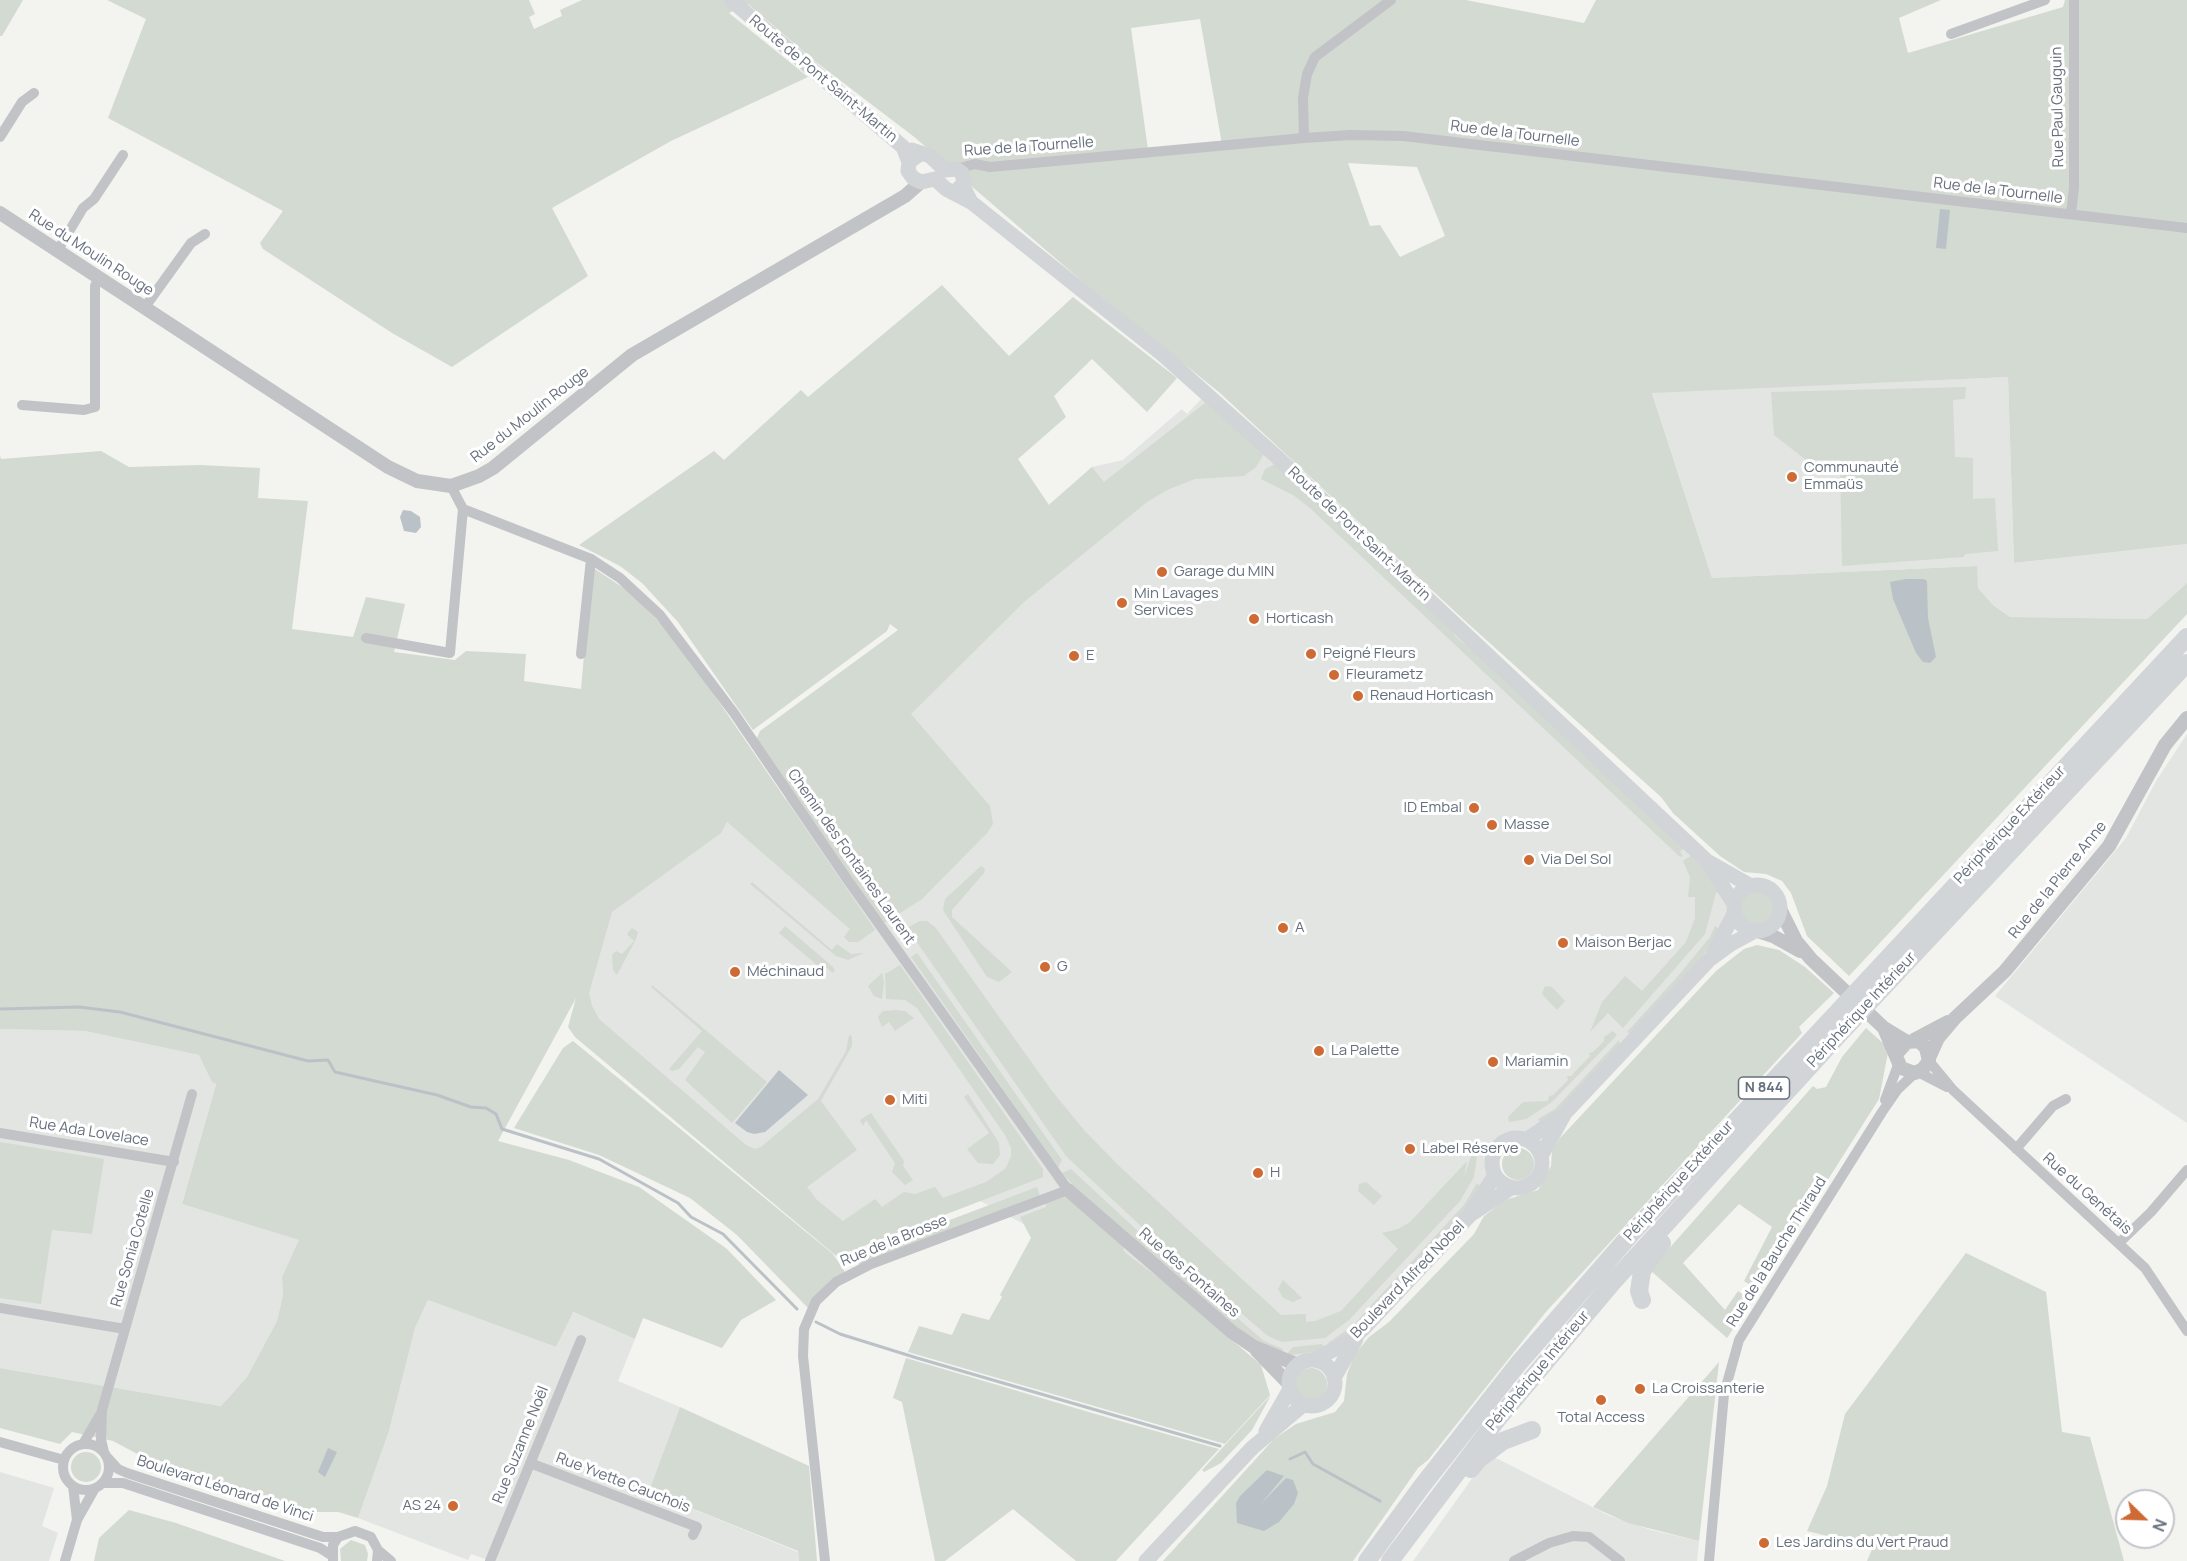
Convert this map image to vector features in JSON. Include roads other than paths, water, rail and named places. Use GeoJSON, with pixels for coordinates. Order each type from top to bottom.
{"type":"FeatureCollection","features":[{"type":"Feature","properties":{"kind":"highway","name":"Périphérique Extérieur"},"geometry":{"type":"LineString","coordinates":[[1367,1561],[1490,1400],[1631,1234],[2187,637]]}},
{"type":"Feature","properties":{"kind":"highway","name":"Périphérique Intérieur"},"geometry":{"type":"LineString","coordinates":[[1390,1561],[1543,1364],[1689,1197],[2187,663]]}},
{"type":"Feature","properties":{"kind":"highway"},"geometry":{"type":"LineString","coordinates":[[1642,1300],[1639,1291],[1642,1272],[1674,1226],[1689,1197]]}},
{"type":"Feature","properties":{"kind":"highway"},"geometry":{"type":"LineString","coordinates":[[1420,1520],[1436,1514],[1479,1459],[1503,1441],[1532,1430]]}},
{"type":"Feature","properties":{"kind":"main road","name":"Route de Pont Saint-Martin"},"geometry":{"type":"LineString","coordinates":[[731,0],[903,147],[915,168]]}},
{"type":"Feature","properties":{"kind":"main road"},"geometry":{"type":"LineString","coordinates":[[930,156],[959,181],[935,179],[915,168],[930,156]]}},
{"type":"Feature","properties":{"kind":"main road","name":"Route de Pont Saint-Martin"},"geometry":{"type":"LineString","coordinates":[[959,181],[971,202],[1195,383],[1707,861],[1751,886]]}},
{"type":"Feature","properties":{"kind":"main road"},"geometry":{"type":"LineString","coordinates":[[1707,861],[1744,928],[1757,931]]}},
{"type":"Feature","properties":{"kind":"main road"},"geometry":{"type":"LineString","coordinates":[[1526,1140],[1565,1113],[1709,960],[1731,944],[1774,923],[1780,909],[1778,899],[1772,890],[1761,885],[1751,886],[1740,892],[1709,960]]}},
{"type":"Feature","properties":{"kind":"main road"},"geometry":{"type":"LineString","coordinates":[[1541,1156],[1565,1113]]}},
{"type":"Feature","properties":{"kind":"main road"},"geometry":{"type":"LineString","coordinates":[[1508,1140],[1526,1140],[1535,1146],[1541,1156],[1542,1168],[1537,1179],[1523,1188],[1511,1188],[1495,1175],[1492,1162],[1497,1149],[1508,1140]]}},
{"type":"Feature","properties":{"kind":"main road","name":"Boulevard Alfred Nobel"},"geometry":{"type":"LineString","coordinates":[[1314,1360],[1350,1341],[1363,1329],[1470,1215],[1495,1175]]}},
{"type":"Feature","properties":{"kind":"main road","name":"Boulevard Alfred Nobel"},"geometry":{"type":"LineString","coordinates":[[1470,1215],[1511,1188]]}},
{"type":"Feature","properties":{"kind":"main road","name":"Boulevard Alfred Nobel"},"geometry":{"type":"LineString","coordinates":[[1334,1378],[1349,1348],[1363,1329]]}},
{"type":"Feature","properties":{"kind":"main road"},"geometry":{"type":"LineString","coordinates":[[1146,1561],[1252,1448],[1272,1421],[1289,1386],[1290,1376],[1298,1365],[1314,1360],[1328,1367],[1334,1378],[1334,1390],[1329,1399],[1315,1406],[1304,1405],[1293,1397],[1289,1386]]}},
{"type":"Feature","properties":{"kind":"main road"},"geometry":{"type":"LineString","coordinates":[[1252,1448],[1304,1405]]}},
{"type":"Feature","properties":{"kind":"street"},"geometry":{"type":"LineString","coordinates":[[1304,138],[1304,98],[1307,74],[1315,57],[1391,0]]}},
{"type":"Feature","properties":{"kind":"street"},"geometry":{"type":"LineString","coordinates":[[1951,34],[2045,0]]}},
{"type":"Feature","properties":{"kind":"street","name":"Rue Paul Gauguin"},"geometry":{"type":"LineString","coordinates":[[2071,214],[2074,188],[2074,0]]}},
{"type":"Feature","properties":{"kind":"street"},"geometry":{"type":"LineString","coordinates":[[0,137],[22,102],[34,93]]}},
{"type":"Feature","properties":{"kind":"street","name":"Rue de la Tournelle"},"geometry":{"type":"LineString","coordinates":[[959,181],[990,167],[1304,138],[1350,135],[1403,136],[2187,228]]}},
{"type":"Feature","properties":{"kind":"street"},"geometry":{"type":"LineString","coordinates":[[58,250],[83,208],[94,199],[123,155]]}},
{"type":"Feature","properties":{"kind":"street","name":"Rue du Moulin Rouge"},"geometry":{"type":"LineString","coordinates":[[0,213],[388,467],[417,481],[451,486],[474,479],[493,468],[632,355],[894,201],[915,168]]}},
{"type":"Feature","properties":{"kind":"street"},"geometry":{"type":"LineString","coordinates":[[145,307],[191,243],[205,234]]}},
{"type":"Feature","properties":{"kind":"street"},"geometry":{"type":"LineString","coordinates":[[22,405],[84,410],[95,407],[95,286],[99,277]]}},
{"type":"Feature","properties":{"kind":"street"},"geometry":{"type":"LineString","coordinates":[[366,638],[450,653],[463,510],[451,486]]}},
{"type":"Feature","properties":{"kind":"street","name":"Chemin des Fontaines Laurent"},"geometry":{"type":"LineString","coordinates":[[463,510],[591,559],[634,591],[677,635],[1068,1190]]}},
{"type":"Feature","properties":{"kind":"street"},"geometry":{"type":"LineString","coordinates":[[582,654],[591,559]]}},
{"type":"Feature","properties":{"kind":"street","name":"Rue de la Pierre Anne"},"geometry":{"type":"LineString","coordinates":[[1929,1059],[1938,1038],[1955,1018],[2005,971],[2109,846],[2165,745],[2187,718]]}},
{"type":"Feature","properties":{"kind":"street"},"geometry":{"type":"LineString","coordinates":[[1780,909],[1796,941],[1811,959]]}},
{"type":"Feature","properties":{"kind":"street"},"geometry":{"type":"LineString","coordinates":[[1757,931],[1773,936],[1811,959],[1884,1028],[1910,1041],[1923,1044],[1929,1059],[1917,1072],[1905,1071],[1884,1028]]}},
{"type":"Feature","properties":{"kind":"street","name":"Rue de la Pierre Anne"},"geometry":{"type":"LineString","coordinates":[[1910,1041],[1955,1018]]}},
{"type":"Feature","properties":{"kind":"street"},"geometry":{"type":"LineString","coordinates":[[1898,1059],[1910,1041]]}},
{"type":"Feature","properties":{"kind":"street","name":"Rue de la Bauche Thiraud"},"geometry":{"type":"LineString","coordinates":[[1882,1112],[1898,1059]]}},
{"type":"Feature","properties":{"kind":"street","name":"Rue du Genétais"},"geometry":{"type":"LineString","coordinates":[[1929,1059],[1953,1090],[2145,1268],[2187,1331]]}},
{"type":"Feature","properties":{"kind":"street","name":"Rue du Genétais"},"geometry":{"type":"LineString","coordinates":[[1917,1072],[1953,1090]]}},
{"type":"Feature","properties":{"kind":"street","name":"Rue de la Bauche Thiraud"},"geometry":{"type":"LineString","coordinates":[[1709,1561],[1724,1394],[1733,1356],[1752,1317],[1882,1112],[1898,1089],[1917,1072]]}},
{"type":"Feature","properties":{"kind":"street","name":"Rue Sonia Cotelle"},"geometry":{"type":"LineString","coordinates":[[102,1410],[192,1094]]}},
{"type":"Feature","properties":{"kind":"street"},"geometry":{"type":"LineString","coordinates":[[2016,1149],[2053,1106],[2066,1099]]}},
{"type":"Feature","properties":{"kind":"street","name":"Rue Ada Lovelace"},"geometry":{"type":"LineString","coordinates":[[0,1133],[174,1162]]}},
{"type":"Feature","properties":{"kind":"street"},"geometry":{"type":"LineString","coordinates":[[2119,1243],[2151,1212],[2187,1170]]}},
{"type":"Feature","properties":{"kind":"street","name":"Rue des Fontaines"},"geometry":{"type":"LineString","coordinates":[[1068,1190],[1232,1332],[1254,1347],[1298,1365]]}},
{"type":"Feature","properties":{"kind":"street","name":"Rue de la Brosse"},"geometry":{"type":"LineString","coordinates":[[825,1561],[802,1356],[804,1329],[816,1301],[836,1282],[865,1266],[1068,1190]]}},
{"type":"Feature","properties":{"kind":"street"},"geometry":{"type":"LineString","coordinates":[[0,1308],[125,1329]]}},
{"type":"Feature","properties":{"kind":"street","name":"Rue Suzanne Noël"},"geometry":{"type":"LineString","coordinates":[[490,1561],[580,1340]]}},
{"type":"Feature","properties":{"kind":"street"},"geometry":{"type":"LineString","coordinates":[[1254,1347],[1289,1386]]}},
{"type":"Feature","properties":{"kind":"street"},"geometry":{"type":"LineString","coordinates":[[83,1444],[102,1410]]}},
{"type":"Feature","properties":{"kind":"street"},"geometry":{"type":"LineString","coordinates":[[65,1561],[77,1520],[109,1472],[101,1439],[102,1410]]}},
{"type":"Feature","properties":{"kind":"street"},"geometry":{"type":"LineString","coordinates":[[0,1442],[64,1460]]}},
{"type":"Feature","properties":{"kind":"street"},"geometry":{"type":"LineString","coordinates":[[77,1520],[73,1486],[64,1474],[64,1460],[75,1447],[83,1444],[91,1444],[106,1455]]}},
{"type":"Feature","properties":{"kind":"street","name":"Boulevard Léonard de Vinci"},"geometry":{"type":"LineString","coordinates":[[106,1455],[118,1469],[127,1473],[323,1537],[338,1537],[346,1532],[364,1532],[371,1537],[377,1556]]}},
{"type":"Feature","properties":{"kind":"street","name":"Rue Yvette Cauchois"},"geometry":{"type":"LineString","coordinates":[[530,1463],[697,1527],[693,1535]]}},
{"type":"Feature","properties":{"kind":"street","name":"Boulevard Léonard de Vinci"},"geometry":{"type":"LineString","coordinates":[[99,1486],[123,1483],[320,1548],[332,1558]]}},
{"type":"Feature","properties":{"kind":"street"},"geometry":{"type":"LineString","coordinates":[[73,1486],[88,1490],[99,1486]]}},
{"type":"Feature","properties":{"kind":"street"},"geometry":{"type":"LineString","coordinates":[[1514,1561],[1550,1543],[1573,1536],[1588,1537],[1620,1561]]}},
{"type":"Feature","properties":{"kind":"street"},"geometry":{"type":"LineString","coordinates":[[332,1558],[333,1545],[338,1537]]}},
{"type":"Feature","properties":{"kind":"street"},"geometry":{"type":"LineString","coordinates":[[377,1556],[391,1561]]}},
{"type":"Feature","properties":{"kind":"waterway"},"geometry":{"type":"LineString","coordinates":[[0,1009],[79,1007],[120,1012],[308,1061],[328,1060],[335,1072],[437,1095],[471,1107],[486,1108],[496,1114],[502,1129],[599,1159],[678,1203],[691,1217],[723,1234],[797,1309]]}},
{"type":"Feature","properties":{"kind":"waterway"},"geometry":{"type":"LineString","coordinates":[[816,1322],[840,1334],[917,1358],[1220,1446]]}},
{"type":"Feature","properties":{"kind":"waterway"},"geometry":{"type":"LineString","coordinates":[[1290,1459],[1305,1452],[1313,1464],[1380,1501]]}},
{"type":"Feature","properties":{"kind":"place","name":"Communauté Emmaüs"},"geometry":{"type":"Point","coordinates":[1792,477]}},
{"type":"Feature","properties":{"kind":"place","name":"Garage du MIN"},"geometry":{"type":"Point","coordinates":[1162,572]}},
{"type":"Feature","properties":{"kind":"place","name":"Min Lavages Services"},"geometry":{"type":"Point","coordinates":[1122,603]}},
{"type":"Feature","properties":{"kind":"place","name":"Horticash"},"geometry":{"type":"Point","coordinates":[1254,619]}},
{"type":"Feature","properties":{"kind":"place","name":"Peigné Fleurs"},"geometry":{"type":"Point","coordinates":[1311,654]}},
{"type":"Feature","properties":{"kind":"place","name":"E"},"geometry":{"type":"Point","coordinates":[1074,656]}},
{"type":"Feature","properties":{"kind":"place","name":"Fleurametz"},"geometry":{"type":"Point","coordinates":[1334,675]}},
{"type":"Feature","properties":{"kind":"place","name":"Renaud Horticash"},"geometry":{"type":"Point","coordinates":[1358,696]}},
{"type":"Feature","properties":{"kind":"place","name":"ID Embal"},"geometry":{"type":"Point","coordinates":[1474,808]}},
{"type":"Feature","properties":{"kind":"place","name":"Masse"},"geometry":{"type":"Point","coordinates":[1492,825]}},
{"type":"Feature","properties":{"kind":"place","name":"Via Del Sol"},"geometry":{"type":"Point","coordinates":[1529,860]}},
{"type":"Feature","properties":{"kind":"place","name":"A"},"geometry":{"type":"Point","coordinates":[1283,928]}},
{"type":"Feature","properties":{"kind":"place","name":"Maison Berjac"},"geometry":{"type":"Point","coordinates":[1563,943]}},
{"type":"Feature","properties":{"kind":"place","name":"G"},"geometry":{"type":"Point","coordinates":[1045,967]}},
{"type":"Feature","properties":{"kind":"place","name":"Méchinaud"},"geometry":{"type":"Point","coordinates":[735,972]}},
{"type":"Feature","properties":{"kind":"place","name":"La Palette"},"geometry":{"type":"Point","coordinates":[1319,1051]}},
{"type":"Feature","properties":{"kind":"place","name":"Mariamin"},"geometry":{"type":"Point","coordinates":[1493,1062]}},
{"type":"Feature","properties":{"kind":"place","name":"Miti"},"geometry":{"type":"Point","coordinates":[890,1100]}},
{"type":"Feature","properties":{"kind":"place","name":"Label Réserve"},"geometry":{"type":"Point","coordinates":[1410,1149]}},
{"type":"Feature","properties":{"kind":"place","name":"H"},"geometry":{"type":"Point","coordinates":[1258,1173]}},
{"type":"Feature","properties":{"kind":"place","name":"La Croissanterie"},"geometry":{"type":"Point","coordinates":[1640,1389]}},
{"type":"Feature","properties":{"kind":"place","name":"Total Access"},"geometry":{"type":"Point","coordinates":[1601,1400]}},
{"type":"Feature","properties":{"kind":"place","name":"AS 24"},"geometry":{"type":"Point","coordinates":[453,1506]}},
{"type":"Feature","properties":{"kind":"place","name":"Les Jardins du Vert Praud"},"geometry":{"type":"Point","coordinates":[1764,1543]}}]}
